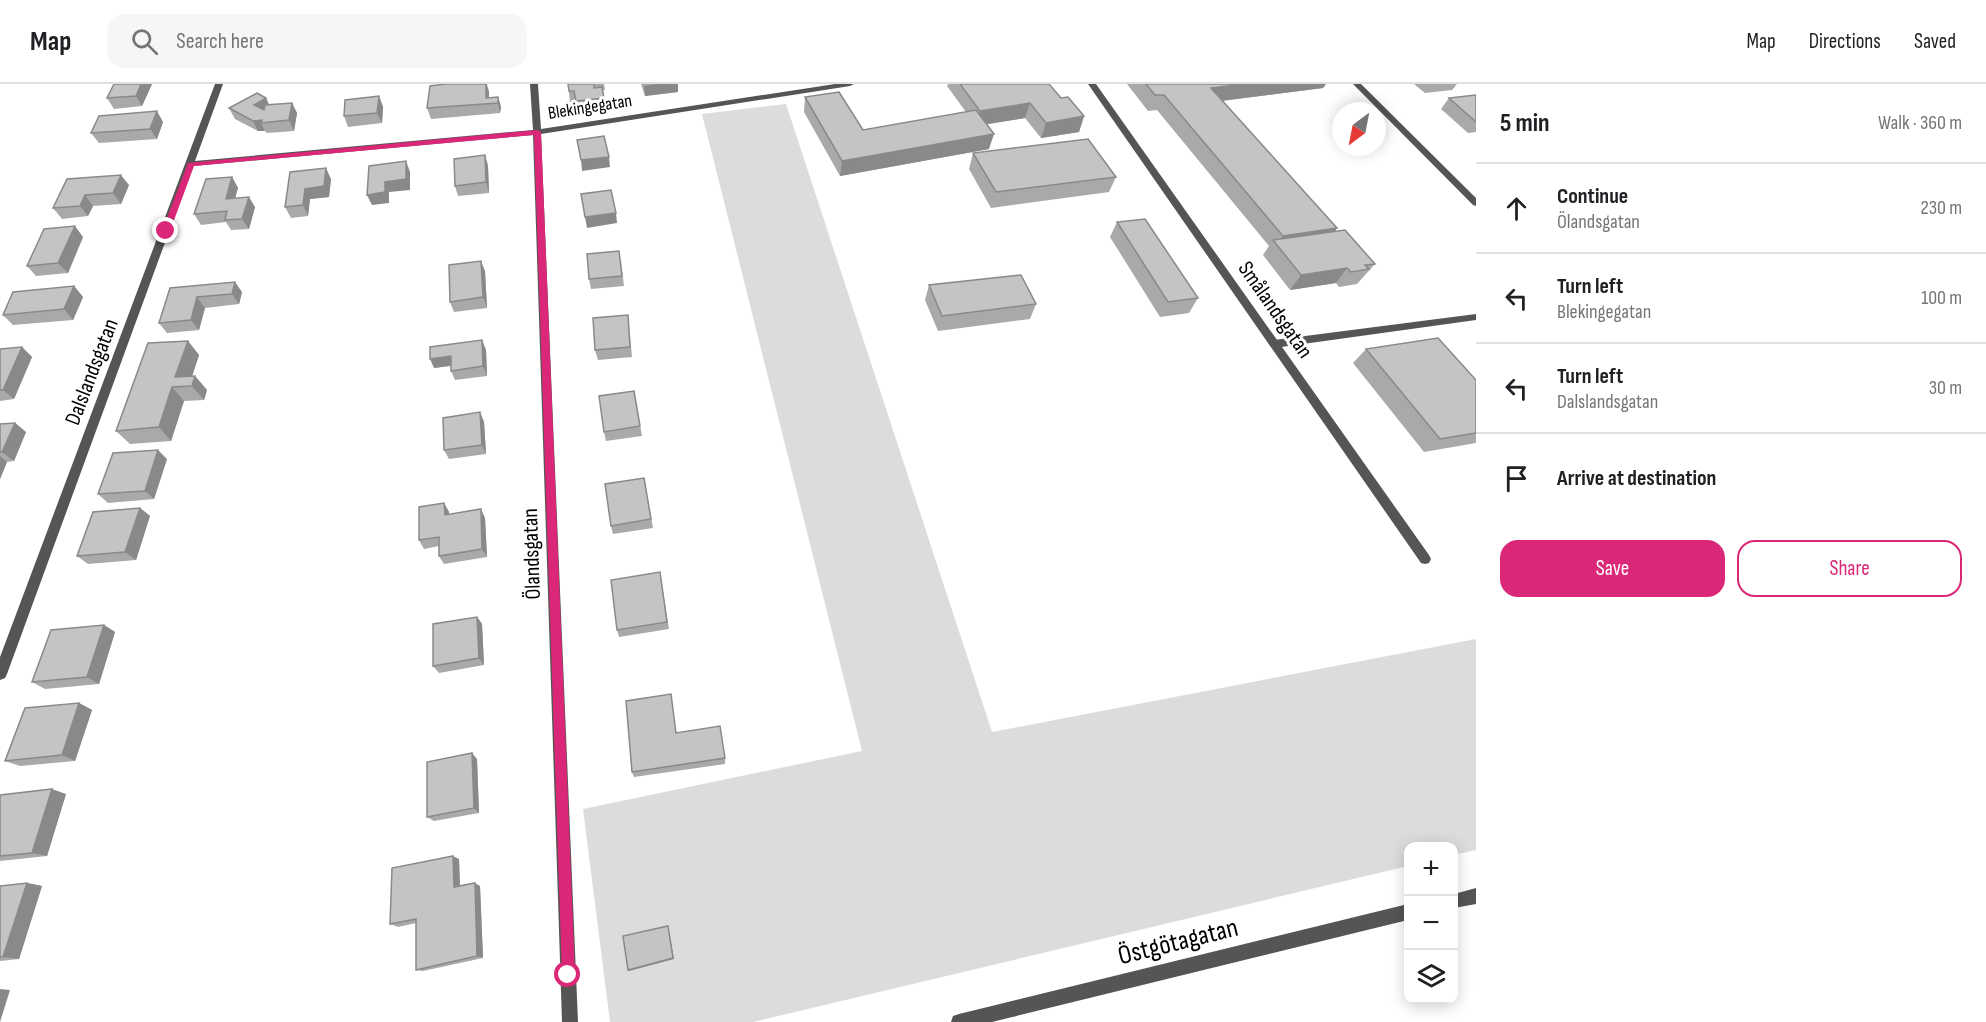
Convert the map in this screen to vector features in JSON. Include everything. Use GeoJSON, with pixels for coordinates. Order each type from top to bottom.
{"type":"FeatureCollection","features":[{"type":"Feature","properties":{"kind":"street","name":"Dalslandsgatan"},"geometry":{"type":"LineString","coordinates":[[0,674],[219,84]]}},
{"type":"Feature","properties":{"kind":"street","name":"Ölandsgatan"},"geometry":{"type":"LineString","coordinates":[[534,84],[570,1022]]}},
{"type":"Feature","properties":{"kind":"street","name":"Blekingegatan"},"geometry":{"type":"LineString","coordinates":[[191,164],[537,132],[850,84]]}},
{"type":"Feature","properties":{"kind":"street","name":"Smålandsgatan"},"geometry":{"type":"LineString","coordinates":[[1092,84],[1425,559]]}},
{"type":"Feature","properties":{"kind":"street"},"geometry":{"type":"LineString","coordinates":[[1357,84],[1476,203]]}},
{"type":"Feature","properties":{"kind":"street"},"geometry":{"type":"LineString","coordinates":[[1274,344],[1476,317]]}},
{"type":"Feature","properties":{"kind":"street"},"geometry":{"type":"LineString","coordinates":[[1458,900],[1476,896]]}},
{"type":"Feature","properties":{"kind":"street","name":"Östgötagatan"},"geometry":{"type":"LineString","coordinates":[[959,1022],[1404,913]]}},
{"type":"Feature","properties":{"kind":"shaded area"},"geometry":{"type":"Polygon","coordinates":[[[786,104],[992,732],[1476,639],[1476,850],[1458,854],[1458,842],[1404,842],[1404,867],[753,1022],[610,1022],[583,809],[862,751],[702,114],[786,104]]]}},
{"type":"Feature","properties":{"kind":"building"},"geometry":{"type":"Polygon","coordinates":[[[114,84],[141,84],[136,96],[107,98],[114,84]]]}},
{"type":"Feature","properties":{"kind":"building"},"geometry":{"type":"Polygon","coordinates":[[[486,84],[486,98],[498,97],[498,103],[427,108],[430,86],[486,84]]]}},
{"type":"Feature","properties":{"kind":"building"},"geometry":{"type":"Polygon","coordinates":[[[568,84],[594,84],[594,88],[602,87],[604,98],[576,101],[574,91],[569,91],[568,84]]]}},
{"type":"Feature","properties":{"kind":"building"},"geometry":{"type":"Polygon","coordinates":[[[960,84],[1049,84],[1061,98],[1068,97],[1084,116],[1046,123],[1030,103],[980,111],[960,84]]]}},
{"type":"Feature","properties":{"kind":"building"},"geometry":{"type":"Polygon","coordinates":[[[1146,84],[1243,84],[1211,88],[1337,228],[1283,236],[1164,95],[1155,95],[1146,84]]]}},
{"type":"Feature","properties":{"kind":"building"},"geometry":{"type":"Polygon","coordinates":[[[839,92],[863,130],[976,110],[994,134],[842,161],[805,97],[839,92]]]}},
{"type":"Feature","properties":{"kind":"building"},"geometry":{"type":"Polygon","coordinates":[[[257,93],[266,98],[254,105],[264,110],[265,105],[292,103],[289,120],[261,123],[262,120],[253,121],[229,108],[257,93]]]}},
{"type":"Feature","properties":{"kind":"building"},"geometry":{"type":"Polygon","coordinates":[[[1476,95],[1476,122],[1449,98],[1476,95]]]}},
{"type":"Feature","properties":{"kind":"building"},"geometry":{"type":"Polygon","coordinates":[[[379,96],[377,113],[344,116],[345,100],[379,96]]]}},
{"type":"Feature","properties":{"kind":"building"},"geometry":{"type":"Polygon","coordinates":[[[157,111],[150,129],[91,133],[99,116],[157,111]]]}},
{"type":"Feature","properties":{"kind":"building"},"geometry":{"type":"Polygon","coordinates":[[[604,136],[609,157],[581,160],[577,140],[604,136]]]}},
{"type":"Feature","properties":{"kind":"building"},"geometry":{"type":"Polygon","coordinates":[[[1088,139],[1116,177],[996,192],[973,153],[1088,139]]]}},
{"type":"Feature","properties":{"kind":"building"},"geometry":{"type":"Polygon","coordinates":[[[485,155],[486,182],[455,186],[454,159],[485,155]]]}},
{"type":"Feature","properties":{"kind":"building"},"geometry":{"type":"Polygon","coordinates":[[[406,161],[406,179],[385,182],[385,192],[367,195],[369,166],[406,161]]]}},
{"type":"Feature","properties":{"kind":"building"},"geometry":{"type":"Polygon","coordinates":[[[326,168],[324,186],[305,189],[303,205],[285,207],[290,172],[326,168]]]}},
{"type":"Feature","properties":{"kind":"building"},"geometry":{"type":"Polygon","coordinates":[[[121,175],[113,193],[85,195],[80,206],[53,208],[67,179],[121,175]]]}},
{"type":"Feature","properties":{"kind":"building"},"geometry":{"type":"Polygon","coordinates":[[[232,177],[226,199],[249,197],[242,219],[225,220],[227,211],[194,214],[206,179],[232,177]]]}},
{"type":"Feature","properties":{"kind":"building"},"geometry":{"type":"Polygon","coordinates":[[[611,190],[616,213],[585,217],[581,194],[611,190]]]}},
{"type":"Feature","properties":{"kind":"building"},"geometry":{"type":"Polygon","coordinates":[[[1145,219],[1198,298],[1168,302],[1117,222],[1145,219]]]}},
{"type":"Feature","properties":{"kind":"building"},"geometry":{"type":"Polygon","coordinates":[[[75,226],[58,263],[27,266],[44,229],[75,226]]]}},
{"type":"Feature","properties":{"kind":"building"},"geometry":{"type":"Polygon","coordinates":[[[1345,230],[1375,264],[1365,265],[1369,269],[1351,272],[1347,268],[1301,275],[1273,240],[1345,230]]]}},
{"type":"Feature","properties":{"kind":"building"},"geometry":{"type":"Polygon","coordinates":[[[619,251],[622,276],[589,279],[587,254],[619,251]]]}},
{"type":"Feature","properties":{"kind":"building"},"geometry":{"type":"Polygon","coordinates":[[[481,261],[483,297],[450,302],[449,265],[481,261]]]}},
{"type":"Feature","properties":{"kind":"building"},"geometry":{"type":"Polygon","coordinates":[[[1021,275],[1036,304],[942,316],[929,285],[1021,275]]]}},
{"type":"Feature","properties":{"kind":"building"},"geometry":{"type":"Polygon","coordinates":[[[235,282],[232,294],[197,297],[191,320],[159,323],[170,288],[235,282]]]}},
{"type":"Feature","properties":{"kind":"building"},"geometry":{"type":"Polygon","coordinates":[[[74,286],[64,309],[3,315],[13,292],[74,286]]]}},
{"type":"Feature","properties":{"kind":"building"},"geometry":{"type":"Polygon","coordinates":[[[628,315],[630,347],[595,350],[593,318],[628,315]]]}},
{"type":"Feature","properties":{"kind":"building"},"geometry":{"type":"Polygon","coordinates":[[[1438,338],[1476,380],[1476,433],[1440,439],[1366,349],[1438,338]]]}},
{"type":"Feature","properties":{"kind":"building"},"geometry":{"type":"Polygon","coordinates":[[[482,340],[483,366],[451,371],[451,356],[430,359],[430,347],[482,340]]]}},
{"type":"Feature","properties":{"kind":"building"},"geometry":{"type":"Polygon","coordinates":[[[188,341],[175,377],[195,376],[192,386],[172,387],[159,427],[116,431],[148,343],[188,341]]]}},
{"type":"Feature","properties":{"kind":"building"},"geometry":{"type":"Polygon","coordinates":[[[22,347],[3,390],[0,390],[0,349],[22,347]]]}},
{"type":"Feature","properties":{"kind":"building"},"geometry":{"type":"Polygon","coordinates":[[[634,391],[640,426],[604,432],[599,396],[634,391]]]}},
{"type":"Feature","properties":{"kind":"building"},"geometry":{"type":"Polygon","coordinates":[[[480,412],[482,445],[444,450],[443,418],[480,412]]]}},
{"type":"Feature","properties":{"kind":"building"},"geometry":{"type":"Polygon","coordinates":[[[15,423],[2,452],[0,452],[0,424],[15,423]]]}},
{"type":"Feature","properties":{"kind":"building"},"geometry":{"type":"Polygon","coordinates":[[[158,450],[145,491],[98,494],[113,453],[158,450]]]}},
{"type":"Feature","properties":{"kind":"building"},"geometry":{"type":"Polygon","coordinates":[[[644,478],[651,519],[611,526],[605,484],[644,478]]]}},
{"type":"Feature","properties":{"kind":"building"},"geometry":{"type":"Polygon","coordinates":[[[444,503],[445,515],[481,509],[482,549],[439,556],[439,537],[419,540],[419,507],[444,503]]]}},
{"type":"Feature","properties":{"kind":"building"},"geometry":{"type":"Polygon","coordinates":[[[140,508],[125,552],[77,556],[93,512],[140,508]]]}},
{"type":"Feature","properties":{"kind":"building"},"geometry":{"type":"Polygon","coordinates":[[[660,572],[667,622],[617,630],[611,580],[660,572]]]}},
{"type":"Feature","properties":{"kind":"building"},"geometry":{"type":"Polygon","coordinates":[[[477,617],[479,658],[433,666],[433,624],[477,617]]]}},
{"type":"Feature","properties":{"kind":"building"},"geometry":{"type":"Polygon","coordinates":[[[104,625],[87,677],[32,682],[51,630],[104,625]]]}},
{"type":"Feature","properties":{"kind":"building"},"geometry":{"type":"Polygon","coordinates":[[[671,694],[676,733],[720,726],[725,758],[632,772],[626,701],[671,694]]]}},
{"type":"Feature","properties":{"kind":"building"},"geometry":{"type":"Polygon","coordinates":[[[79,703],[62,755],[5,761],[25,708],[79,703]]]}},
{"type":"Feature","properties":{"kind":"building"},"geometry":{"type":"Polygon","coordinates":[[[472,753],[474,808],[427,817],[427,762],[472,753]]]}},
{"type":"Feature","properties":{"kind":"building"},"geometry":{"type":"Polygon","coordinates":[[[52,789],[32,853],[0,856],[0,795],[52,789]]]}},
{"type":"Feature","properties":{"kind":"building"},"geometry":{"type":"Polygon","coordinates":[[[453,856],[454,887],[475,883],[477,956],[416,970],[416,919],[390,924],[392,868],[453,856]]]}},
{"type":"Feature","properties":{"kind":"building"},"geometry":{"type":"Polygon","coordinates":[[[27,883],[3,957],[0,957],[0,886],[27,883]]]}},
{"type":"Feature","properties":{"kind":"building"},"geometry":{"type":"Polygon","coordinates":[[[668,926],[673,958],[628,970],[623,936],[668,926]]]}},
{"type":"Feature","properties":{"kind":"route"},"geometry":{"type":"LineString","coordinates":[[166,231],[191,164],[537,132],[568,975]]}}]}
